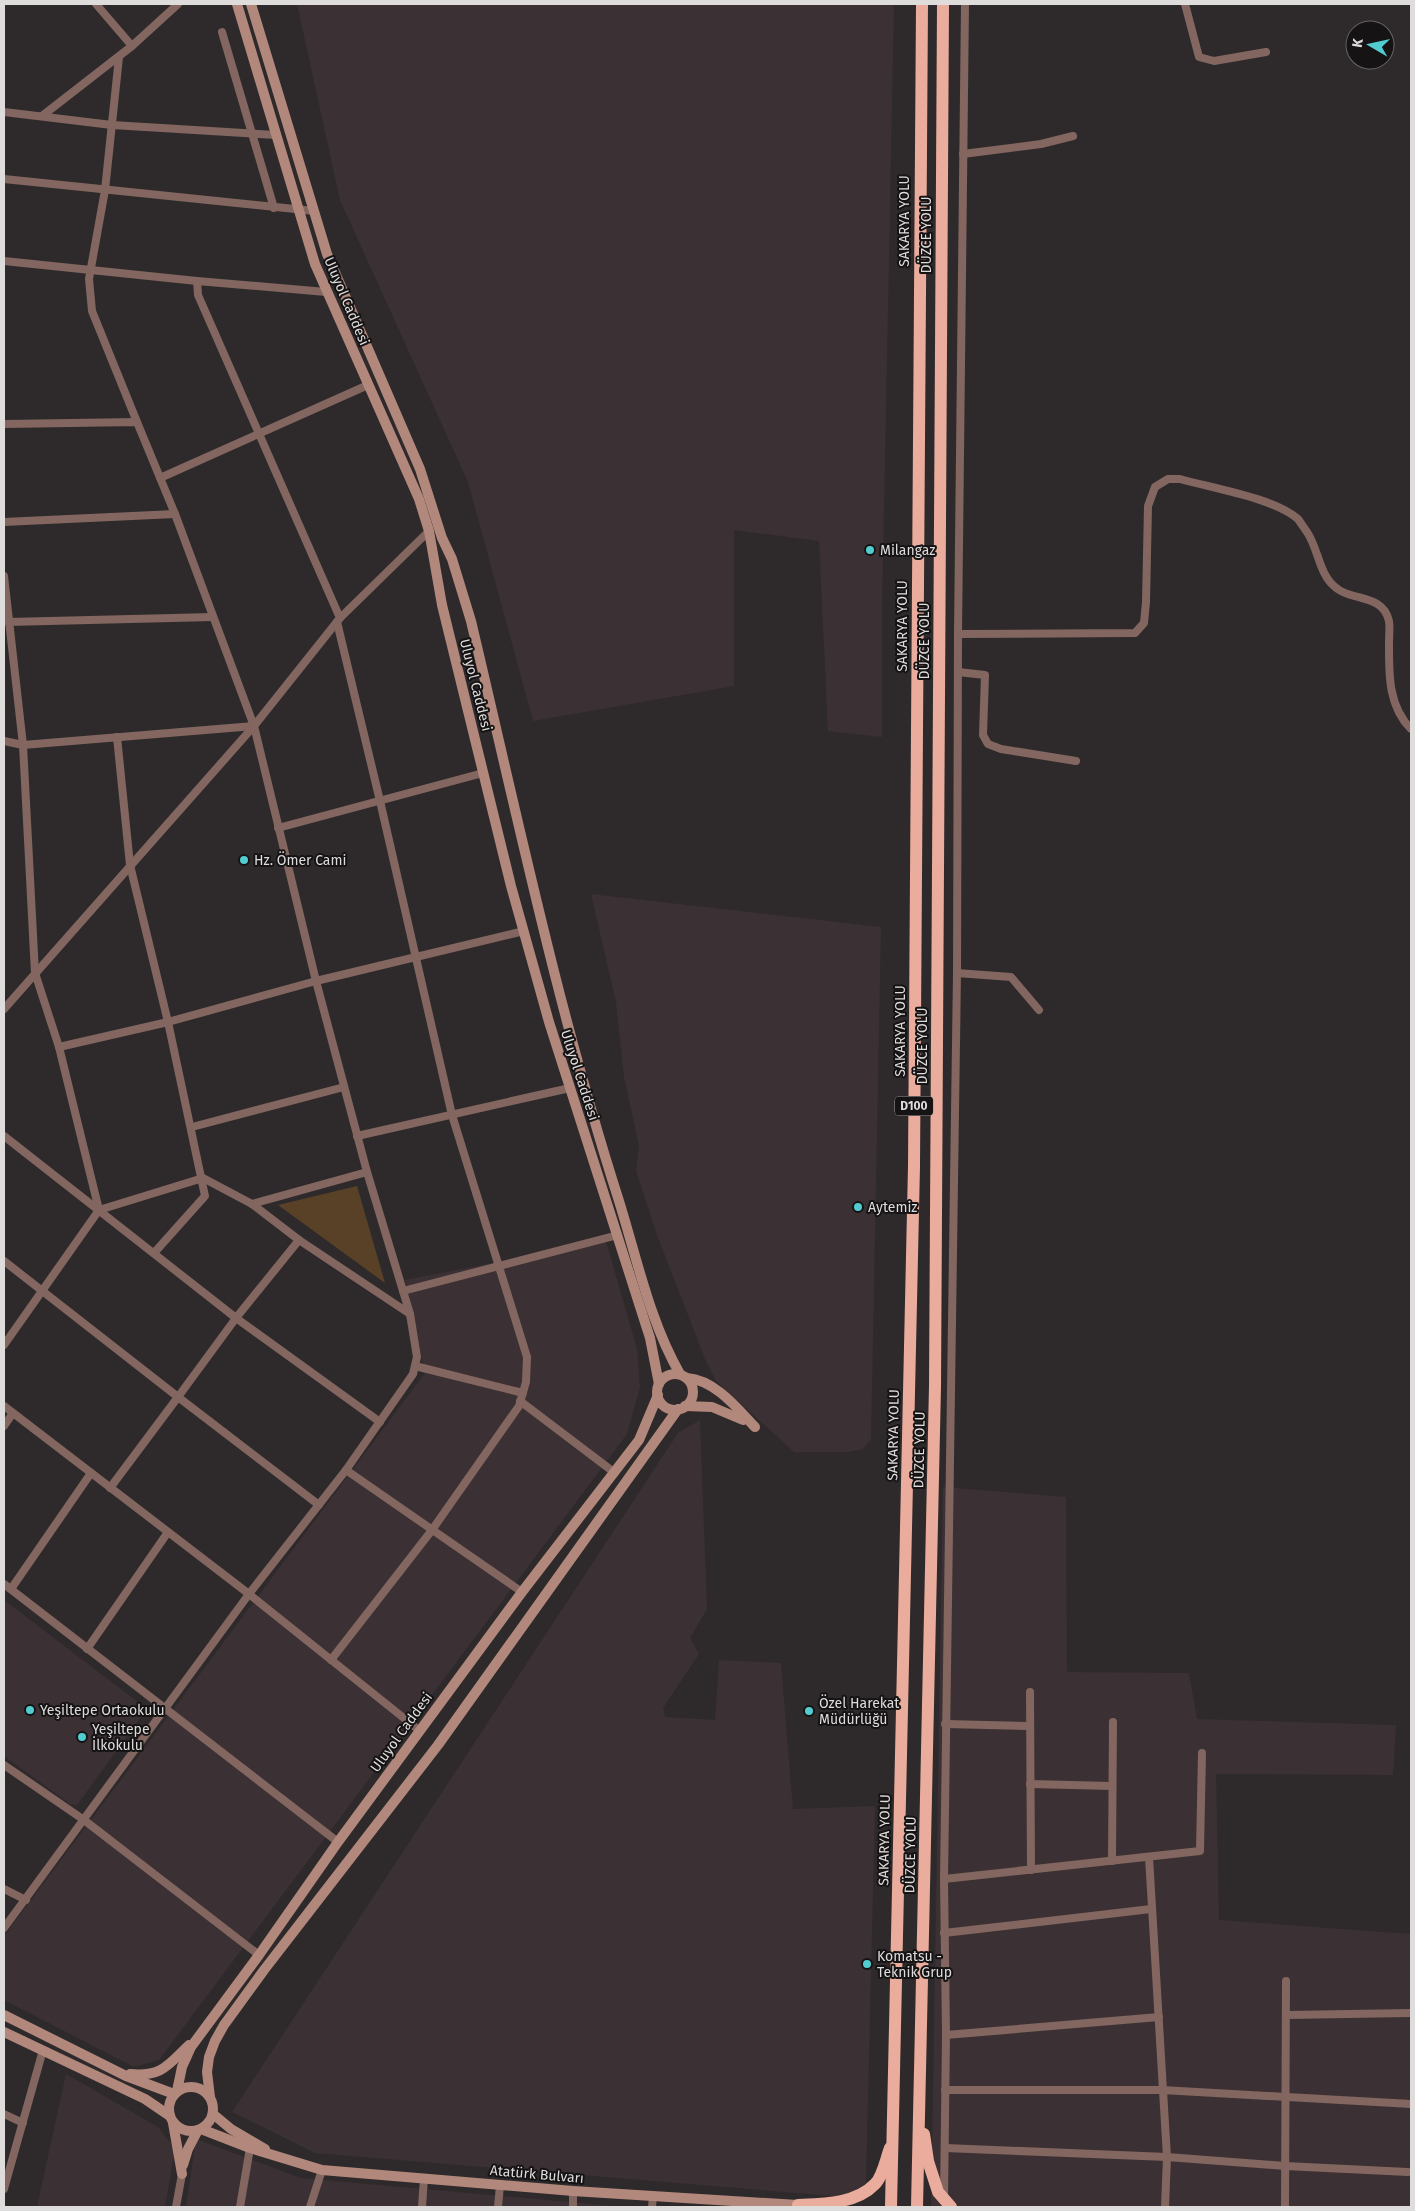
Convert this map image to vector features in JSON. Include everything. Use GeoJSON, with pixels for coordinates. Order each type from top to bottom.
{"type":"FeatureCollection","features":[{"type":"Feature","properties":{"kind":"highway","name":"SAKARYA YOLU"},"geometry":{"type":"LineString","coordinates":[[891,2207],[914,1166],[922,4]]}},
{"type":"Feature","properties":{"kind":"highway","name":"DÜZCE YOLU"},"geometry":{"type":"LineString","coordinates":[[916,2207],[935,1376],[943,4]]}},
{"type":"Feature","properties":{"kind":"highway"},"geometry":{"type":"LineString","coordinates":[[919,2098],[928,2161],[938,2192],[948,2203]]}},
{"type":"Feature","properties":{"kind":"highway"},"geometry":{"type":"LineString","coordinates":[[800,2206],[826,2204],[861,2195],[876,2183],[893,2141]]}},
{"type":"Feature","properties":{"kind":"main road","name":"Uluyol Caddesi"},"geometry":{"type":"LineString","coordinates":[[237,4],[276,136],[326,292],[419,499],[429,531],[442,604],[524,932],[570,1088],[650,1338],[659,1384]]}},
{"type":"Feature","properties":{"kind":"main road","name":"Uluyol Caddesi"},"geometry":{"type":"LineString","coordinates":[[251,4],[327,254],[420,470],[442,538],[452,559],[471,621],[579,1071],[666,1351],[684,1376]]}},
{"type":"Feature","properties":{"kind":"main road"},"geometry":{"type":"LineString","coordinates":[[666,1376],[684,1376],[707,1384],[730,1401],[755,1427],[734,1415],[712,1407],[682,1408],[665,1406],[658,1395],[659,1384],[666,1376]]}},
{"type":"Feature","properties":{"kind":"main road"},"geometry":{"type":"LineString","coordinates":[[182,2174],[188,2149],[200,2129],[210,2120],[213,2114],[207,2072],[209,2057],[224,2024],[438,1745],[682,1408],[690,1402],[693,1393],[691,1384],[684,1376]]}},
{"type":"Feature","properties":{"kind":"main road","name":"Uluyol Caddesi"},"geometry":{"type":"LineString","coordinates":[[176,2093],[182,2067],[191,2047],[338,1842],[522,1592],[639,1440],[658,1395]]}},
{"type":"Feature","properties":{"kind":"main road"},"geometry":{"type":"LineString","coordinates":[[4,2015],[118,2071],[176,2093]]}},
{"type":"Feature","properties":{"kind":"main road"},"geometry":{"type":"LineString","coordinates":[[4,2032],[145,2099],[171,2119],[180,2129],[187,2131],[200,2129],[250,2148],[277,2155]]}},
{"type":"Feature","properties":{"kind":"main road"},"geometry":{"type":"LineString","coordinates":[[118,2071],[131,2075],[154,2073],[170,2066],[199,2036]]}},
{"type":"Feature","properties":{"kind":"main road"},"geometry":{"type":"LineString","coordinates":[[182,2174],[169,2103],[176,2093],[184,2088],[198,2088],[210,2097]]}},
{"type":"Feature","properties":{"kind":"main road"},"geometry":{"type":"LineString","coordinates":[[213,2114],[231,2128],[277,2155]]}},
{"type":"Feature","properties":{"kind":"main road","name":"Atatürk Bulvarı"},"geometry":{"type":"LineString","coordinates":[[277,2155],[322,2170],[653,2196],[728,2204],[800,2206]]}},
{"type":"Feature","properties":{"kind":"street"},"geometry":{"type":"LineString","coordinates":[[96,4],[132,46]]}},
{"type":"Feature","properties":{"kind":"street"},"geometry":{"type":"LineString","coordinates":[[42,116],[132,46],[178,4]]}},
{"type":"Feature","properties":{"kind":"street"},"geometry":{"type":"LineString","coordinates":[[948,2203],[945,2148],[945,1724],[957,973],[958,634],[965,4]]}},
{"type":"Feature","properties":{"kind":"street"},"geometry":{"type":"LineString","coordinates":[[1185,4],[1199,57],[1214,62],[1266,52]]}},
{"type":"Feature","properties":{"kind":"street"},"geometry":{"type":"LineString","coordinates":[[222,32],[274,208]]}},
{"type":"Feature","properties":{"kind":"street"},"geometry":{"type":"LineString","coordinates":[[4,1928],[249,1594],[346,1470],[413,1374],[418,1356],[410,1314],[367,1172],[316,981],[254,726],[175,514],[92,311],[89,279],[105,190],[119,56]]}},
{"type":"Feature","properties":{"kind":"street"},"geometry":{"type":"LineString","coordinates":[[4,112],[112,125],[276,136]]}},
{"type":"Feature","properties":{"kind":"street"},"geometry":{"type":"LineString","coordinates":[[963,154],[1041,144],[1073,136]]}},
{"type":"Feature","properties":{"kind":"street"},"geometry":{"type":"LineString","coordinates":[[4,179],[314,211]]}},
{"type":"Feature","properties":{"kind":"street"},"geometry":{"type":"LineString","coordinates":[[4,262],[326,292]]}},
{"type":"Feature","properties":{"kind":"street"},"geometry":{"type":"LineString","coordinates":[[197,281],[198,295],[260,433],[338,620],[452,1115],[501,1267],[527,1357],[526,1382],[521,1397],[432,1530],[331,1660]]}},
{"type":"Feature","properties":{"kind":"street"},"geometry":{"type":"LineString","coordinates":[[160,478],[368,385]]}},
{"type":"Feature","properties":{"kind":"street"},"geometry":{"type":"LineString","coordinates":[[4,424],[137,422]]}},
{"type":"Feature","properties":{"kind":"street"},"geometry":{"type":"LineString","coordinates":[[958,634],[1135,633],[1144,623],[1148,506],[1155,487],[1168,480],[1180,479],[1275,505],[1298,520],[1309,534],[1323,570],[1333,586],[1344,593],[1373,601],[1384,609],[1389,621],[1389,668],[1393,700],[1411,729]]}},
{"type":"Feature","properties":{"kind":"street"},"geometry":{"type":"LineString","coordinates":[[4,1009],[254,726],[338,620],[429,531],[433,509]]}},
{"type":"Feature","properties":{"kind":"street"},"geometry":{"type":"LineString","coordinates":[[4,522],[175,514]]}},
{"type":"Feature","properties":{"kind":"street"},"geometry":{"type":"LineString","coordinates":[[4,576],[22,745],[35,973],[59,1048],[99,1210]]}},
{"type":"Feature","properties":{"kind":"street"},"geometry":{"type":"LineString","coordinates":[[8,622],[213,617]]}},
{"type":"Feature","properties":{"kind":"street"},"geometry":{"type":"LineString","coordinates":[[958,672],[985,675],[983,735],[988,744],[1001,749],[1076,761]]}},
{"type":"Feature","properties":{"kind":"street"},"geometry":{"type":"LineString","coordinates":[[4,741],[22,745],[254,726]]}},
{"type":"Feature","properties":{"kind":"street"},"geometry":{"type":"LineString","coordinates":[[117,737],[130,865],[168,1022],[206,1196],[154,1253]]}},
{"type":"Feature","properties":{"kind":"street"},"geometry":{"type":"LineString","coordinates":[[278,828],[483,773]]}},
{"type":"Feature","properties":{"kind":"street"},"geometry":{"type":"LineString","coordinates":[[59,1048],[168,1022],[415,956],[524,932]]}},
{"type":"Feature","properties":{"kind":"street"},"geometry":{"type":"LineString","coordinates":[[957,973],[1011,977],[1039,1010]]}},
{"type":"Feature","properties":{"kind":"street"},"geometry":{"type":"LineString","coordinates":[[192,1127],[344,1087]]}},
{"type":"Feature","properties":{"kind":"street"},"geometry":{"type":"LineString","coordinates":[[358,1136],[570,1088]]}},
{"type":"Feature","properties":{"kind":"street"},"geometry":{"type":"LineString","coordinates":[[4,1136],[236,1318],[380,1422]]}},
{"type":"Feature","properties":{"kind":"street"},"geometry":{"type":"LineString","coordinates":[[252,1204],[367,1172]]}},
{"type":"Feature","properties":{"kind":"street"},"geometry":{"type":"LineString","coordinates":[[4,1345],[99,1210],[203,1178],[252,1204],[299,1240],[410,1314]]}},
{"type":"Feature","properties":{"kind":"street"},"geometry":{"type":"LineString","coordinates":[[403,1291],[618,1235]]}},
{"type":"Feature","properties":{"kind":"street"},"geometry":{"type":"LineString","coordinates":[[110,1488],[236,1318],[299,1240]]}},
{"type":"Feature","properties":{"kind":"street"},"geometry":{"type":"LineString","coordinates":[[4,1262],[319,1504]]}},
{"type":"Feature","properties":{"kind":"street"},"geometry":{"type":"LineString","coordinates":[[415,1366],[521,1397],[615,1473]]}},
{"type":"Feature","properties":{"kind":"street"},"geometry":{"type":"LineString","coordinates":[[4,1406],[249,1594],[420,1731]]}},
{"type":"Feature","properties":{"kind":"street"},"geometry":{"type":"LineString","coordinates":[[4,1426],[13,1413]]}},
{"type":"Feature","properties":{"kind":"street"},"geometry":{"type":"LineString","coordinates":[[346,1470],[522,1592]]}},
{"type":"Feature","properties":{"kind":"street"},"geometry":{"type":"LineString","coordinates":[[11,1589],[91,1473]]}},
{"type":"Feature","properties":{"kind":"street"},"geometry":{"type":"LineString","coordinates":[[87,1649],[168,1532]]}},
{"type":"Feature","properties":{"kind":"street"},"geometry":{"type":"LineString","coordinates":[[4,1584],[338,1842]]}},
{"type":"Feature","properties":{"kind":"street"},"geometry":{"type":"LineString","coordinates":[[1030,1692],[1031,1870]]}},
{"type":"Feature","properties":{"kind":"street"},"geometry":{"type":"LineString","coordinates":[[1112,1861],[1113,1722]]}},
{"type":"Feature","properties":{"kind":"street"},"geometry":{"type":"LineString","coordinates":[[945,1724],[1029,1726]]}},
{"type":"Feature","properties":{"kind":"street"},"geometry":{"type":"LineString","coordinates":[[944,1880],[1200,1851],[1202,1753]]}},
{"type":"Feature","properties":{"kind":"street"},"geometry":{"type":"LineString","coordinates":[[4,1765],[84,1820],[259,1954]]}},
{"type":"Feature","properties":{"kind":"street"},"geometry":{"type":"LineString","coordinates":[[1030,1784],[1112,1786]]}},
{"type":"Feature","properties":{"kind":"street"},"geometry":{"type":"LineString","coordinates":[[1149,1857],[1167,2157],[1165,2207]]}},
{"type":"Feature","properties":{"kind":"street"},"geometry":{"type":"LineString","coordinates":[[4,1889],[26,1900]]}},
{"type":"Feature","properties":{"kind":"street"},"geometry":{"type":"LineString","coordinates":[[944,1933],[1151,1909]]}},
{"type":"Feature","properties":{"kind":"street"},"geometry":{"type":"LineString","coordinates":[[1285,2207],[1286,1981]]}},
{"type":"Feature","properties":{"kind":"street"},"geometry":{"type":"LineString","coordinates":[[1286,2015],[1411,2013]]}},
{"type":"Feature","properties":{"kind":"street"},"geometry":{"type":"LineString","coordinates":[[946,2035],[1159,2017]]}},
{"type":"Feature","properties":{"kind":"street"},"geometry":{"type":"LineString","coordinates":[[4,2189],[43,2050]]}},
{"type":"Feature","properties":{"kind":"street"},"geometry":{"type":"LineString","coordinates":[[945,2090],[1162,2090],[1411,2104]]}},
{"type":"Feature","properties":{"kind":"street"},"geometry":{"type":"LineString","coordinates":[[4,2114],[23,2123]]}},
{"type":"Feature","properties":{"kind":"street"},"geometry":{"type":"LineString","coordinates":[[240,2207],[250,2148]]}},
{"type":"Feature","properties":{"kind":"street"},"geometry":{"type":"LineString","coordinates":[[945,2148],[1167,2157],[1284,2166],[1408,2172]]}},
{"type":"Feature","properties":{"kind":"street"},"geometry":{"type":"LineString","coordinates":[[310,2207],[322,2170]]}},
{"type":"Feature","properties":{"kind":"street"},"geometry":{"type":"LineString","coordinates":[[176,2207],[182,2174]]}},
{"type":"Feature","properties":{"kind":"street"},"geometry":{"type":"LineString","coordinates":[[422,2207],[424,2178]]}},
{"type":"Feature","properties":{"kind":"street"},"geometry":{"type":"LineString","coordinates":[[498,2207],[500,2185]]}},
{"type":"Feature","properties":{"kind":"street"},"geometry":{"type":"LineString","coordinates":[[573,2191],[573,2207]]}},
{"type":"Feature","properties":{"kind":"street"},"geometry":{"type":"LineString","coordinates":[[652,2207],[653,2196]]}},
{"type":"Feature","properties":{"kind":"street"},"geometry":{"type":"LineString","coordinates":[[800,2206],[817,2207]]}},
{"type":"Feature","properties":{"kind":"shaded area"},"geometry":{"type":"Polygon","coordinates":[[[297,4],[894,4],[882,609],[882,737],[828,731],[819,541],[734,530],[734,686],[533,721],[468,482],[340,200],[297,4]]]}},
{"type":"Feature","properties":{"kind":"shaded area"},"geometry":{"type":"Polygon","coordinates":[[[591,894],[881,927],[871,1439],[863,1449],[848,1452],[794,1452],[716,1381],[705,1359],[657,1235],[636,1171],[639,1146],[624,1077],[616,1002],[591,894]]]}},
{"type":"Feature","properties":{"kind":"shaded area"},"geometry":{"type":"Polygon","coordinates":[[[357,1186],[385,1283],[278,1205],[357,1186]]]}},
{"type":"Feature","properties":{"kind":"shaded area"},"geometry":{"type":"Polygon","coordinates":[[[606,1241],[637,1349],[640,1387],[627,1434],[159,2060],[134,2067],[4,2000],[4,1936],[425,1373],[405,1280],[606,1241]]]}},
{"type":"Feature","properties":{"kind":"shaded area"},"geometry":{"type":"Polygon","coordinates":[[[700,1420],[707,1609],[690,1638],[699,1654],[663,1708],[665,1717],[715,1720],[719,1660],[781,1663],[793,1809],[875,1806],[866,2183],[844,2197],[315,2153],[232,2112],[678,1433],[700,1420]]]}},
{"type":"Feature","properties":{"kind":"shaded area"},"geometry":{"type":"Polygon","coordinates":[[[943,1487],[1066,1497],[1067,1672],[1189,1673],[1197,1719],[1396,1725],[1393,1775],[1216,1774],[1219,1920],[1411,1934],[1411,2207],[931,2207],[943,1487]]]}},
{"type":"Feature","properties":{"kind":"shaded area"},"geometry":{"type":"Polygon","coordinates":[[[4,1600],[147,1709],[77,1805],[70,1804],[4,1756],[4,1600]]]}},
{"type":"Feature","properties":{"kind":"shaded area"},"geometry":{"type":"Polygon","coordinates":[[[66,2074],[158,2127],[175,2149],[165,2207],[37,2207],[66,2074]]]}},
{"type":"Feature","properties":{"kind":"shaded area"},"geometry":{"type":"Polygon","coordinates":[[[196,2139],[301,2178],[625,2207],[186,2207],[196,2139]]]}},
{"type":"Feature","properties":{"kind":"place","name":"Milangaz"},"geometry":{"type":"Point","coordinates":[870,550]}},
{"type":"Feature","properties":{"kind":"place","name":"Hz. Ömer Cami"},"geometry":{"type":"Point","coordinates":[244,860]}},
{"type":"Feature","properties":{"kind":"place","name":"Aytemiz"},"geometry":{"type":"Point","coordinates":[858,1207]}},
{"type":"Feature","properties":{"kind":"place","name":"Yeşiltepe Ortaokulu"},"geometry":{"type":"Point","coordinates":[30,1710]}},
{"type":"Feature","properties":{"kind":"place","name":"Özel Harekat Müdürlüğü"},"geometry":{"type":"Point","coordinates":[809,1711]}},
{"type":"Feature","properties":{"kind":"place","name":"Yeşiltepe İlkokulu"},"geometry":{"type":"Point","coordinates":[82,1737]}},
{"type":"Feature","properties":{"kind":"place","name":"Komatsu - Teknik Grup"},"geometry":{"type":"Point","coordinates":[867,1964]}}]}
